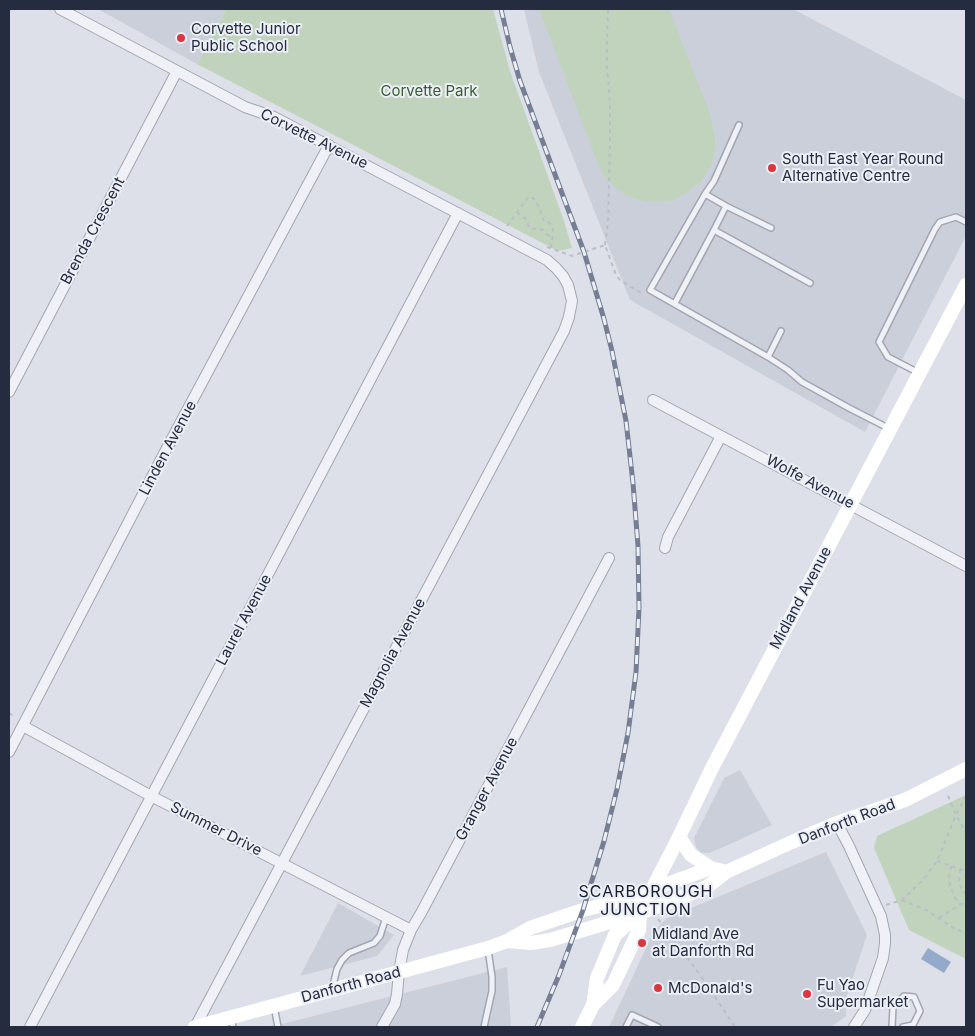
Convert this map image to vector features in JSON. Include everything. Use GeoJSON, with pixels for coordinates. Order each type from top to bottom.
{"type":"FeatureCollection","features":[{"type":"Feature","properties":{"kind":"main road","name":"Midland Avenue"},"geometry":{"type":"LineString","coordinates":[[582,1027],[593,1005],[597,978],[615,935],[640,912],[712,768],[966,284]]}},
{"type":"Feature","properties":{"kind":"main road","name":"Danforth Road"},"geometry":{"type":"LineString","coordinates":[[507,942],[531,943],[550,940],[640,912],[708,887],[726,872],[837,823],[905,800],[966,769]]}},
{"type":"Feature","properties":{"kind":"main road"},"geometry":{"type":"LineString","coordinates":[[679,837],[691,856],[711,868],[726,872]]}},
{"type":"Feature","properties":{"kind":"main road","name":"Danforth Road"},"geometry":{"type":"LineString","coordinates":[[195,1027],[232,1022],[274,1005],[488,948],[507,942],[530,928],[583,910],[623,900],[711,868]]}},
{"type":"Feature","properties":{"kind":"main road","name":"Midland Avenue"},"geometry":{"type":"LineString","coordinates":[[593,1005],[614,985],[639,930],[640,912]]}},
{"type":"Feature","properties":{"kind":"street","name":"Corvette Avenue"},"geometry":{"type":"LineString","coordinates":[[60,9],[245,106],[274,116],[458,213],[546,260],[563,276]]}},
{"type":"Feature","properties":{"kind":"street","name":"Brenda Crescent"},"geometry":{"type":"LineString","coordinates":[[9,392],[177,70]]}},
{"type":"Feature","properties":{"kind":"street","name":"Linden Avenue"},"geometry":{"type":"LineString","coordinates":[[9,752],[176,430],[329,145]]}},
{"type":"Feature","properties":{"kind":"street","name":"Laurel Avenue"},"geometry":{"type":"LineString","coordinates":[[30,1027],[458,213]]}},
{"type":"Feature","properties":{"kind":"street","name":"Magnolia Avenue"},"geometry":{"type":"LineString","coordinates":[[195,1027],[564,331],[572,302],[571,293],[563,276]]}},
{"type":"Feature","properties":{"kind":"street","name":"Wolfe Avenue"},"geometry":{"type":"LineString","coordinates":[[653,400],[966,566]]}},
{"type":"Feature","properties":{"kind":"street"},"geometry":{"type":"LineString","coordinates":[[665,548],[668,537],[721,436]]}},
{"type":"Feature","properties":{"kind":"street","name":"Granger Avenue"},"geometry":{"type":"LineString","coordinates":[[382,1027],[395,1004],[403,950],[411,930],[610,558]]}},
{"type":"Feature","properties":{"kind":"street","name":"Summer Drive"},"geometry":{"type":"LineString","coordinates":[[23,726],[151,796],[411,930]]}},
{"type":"Feature","properties":{"kind":"street"},"geometry":{"type":"LineString","coordinates":[[837,823],[882,919],[884,928],[884,953],[865,1010],[854,1027]]}},
{"type":"Feature","properties":{"kind":"lane"},"geometry":{"type":"LineString","coordinates":[[739,125],[714,181],[650,290],[768,357],[802,382],[890,429]]}},
{"type":"Feature","properties":{"kind":"lane"},"geometry":{"type":"LineString","coordinates":[[705,194],[771,228]]}},
{"type":"Feature","properties":{"kind":"lane"},"geometry":{"type":"LineString","coordinates":[[674,303],[726,206]]}},
{"type":"Feature","properties":{"kind":"lane"},"geometry":{"type":"LineString","coordinates":[[920,373],[888,357],[879,342],[940,222],[956,217],[966,222]]}},
{"type":"Feature","properties":{"kind":"lane"},"geometry":{"type":"LineString","coordinates":[[714,230],[810,283]]}},
{"type":"Feature","properties":{"kind":"lane"},"geometry":{"type":"LineString","coordinates":[[768,357],[781,331]]}},
{"type":"Feature","properties":{"kind":"lane"},"geometry":{"type":"LineString","coordinates":[[332,989],[337,969],[342,960],[348,953],[374,943],[380,936],[386,918]]}},
{"type":"Feature","properties":{"kind":"lane"},"geometry":{"type":"LineString","coordinates":[[484,1027],[492,991],[488,948]]}},
{"type":"Feature","properties":{"kind":"lane"},"geometry":{"type":"LineString","coordinates":[[892,1027],[893,1007],[904,996],[914,997],[920,1011],[913,1025],[903,1027]]}},
{"type":"Feature","properties":{"kind":"lane"},"geometry":{"type":"LineString","coordinates":[[274,1005],[278,1027]]}},
{"type":"Feature","properties":{"kind":"lane"},"geometry":{"type":"LineString","coordinates":[[626,1027],[632,1015],[658,1027]]}},
{"type":"Feature","properties":{"kind":"path"},"geometry":{"type":"LineString","coordinates":[[608,9],[606,41],[610,103],[610,142],[608,222],[605,245],[619,279],[643,294],[651,295],[656,293]]}},
{"type":"Feature","properties":{"kind":"path"},"geometry":{"type":"LineString","coordinates":[[506,228],[529,196],[536,200],[544,221],[548,221],[553,229],[551,248]]}},
{"type":"Feature","properties":{"kind":"path"},"geometry":{"type":"LineString","coordinates":[[517,212],[527,220],[529,228],[543,230],[552,240]]}},
{"type":"Feature","properties":{"kind":"path"},"geometry":{"type":"LineString","coordinates":[[544,246],[572,256],[605,245]]}},
{"type":"Feature","properties":{"kind":"path"},"geometry":{"type":"LineString","coordinates":[[948,796],[966,833]]}},
{"type":"Feature","properties":{"kind":"path"},"geometry":{"type":"LineString","coordinates":[[877,908],[902,900],[922,881],[937,861],[966,796]]}},
{"type":"Feature","properties":{"kind":"path"},"geometry":{"type":"LineString","coordinates":[[937,861],[966,871]]}},
{"type":"Feature","properties":{"kind":"path"},"geometry":{"type":"LineString","coordinates":[[951,866],[949,878],[951,888],[960,905]]}},
{"type":"Feature","properties":{"kind":"path"},"geometry":{"type":"LineString","coordinates":[[960,869],[959,883],[966,894]]}},
{"type":"Feature","properties":{"kind":"path"},"geometry":{"type":"LineString","coordinates":[[902,900],[921,908],[955,929],[966,933]]}},
{"type":"Feature","properties":{"kind":"path"},"geometry":{"type":"LineString","coordinates":[[939,918],[966,902]]}},
{"type":"Feature","properties":{"kind":"path"},"geometry":{"type":"LineString","coordinates":[[658,918],[701,976],[735,1027]]}},
{"type":"Feature","properties":{"kind":"shaded area","name":"Corvette Junior Public School"},"geometry":{"type":"Polygon","coordinates":[[[98,9],[219,9],[225,12],[197,64],[98,9]]]}},
{"type":"Feature","properties":{"kind":"shaded area","name":"South East Year Round Alternative Centre"},"geometry":{"type":"Polygon","coordinates":[[[524,9],[793,9],[966,100],[966,236],[865,432],[630,300],[539,72],[524,9]]]}},
{"type":"Feature","properties":{"kind":"shaded area"},"geometry":{"type":"Polygon","coordinates":[[[740,770],[772,825],[710,853],[701,853],[696,847],[694,838],[724,778],[740,770]]]}},
{"type":"Feature","properties":{"kind":"shaded area"},"geometry":{"type":"Polygon","coordinates":[[[826,852],[867,935],[847,995],[846,1016],[831,1027],[609,1027],[654,931],[667,918],[826,852]]]}},
{"type":"Feature","properties":{"kind":"shaded area"},"geometry":{"type":"Polygon","coordinates":[[[338,903],[394,935],[377,956],[300,976],[338,903]]]}},
{"type":"Feature","properties":{"kind":"shaded area"},"geometry":{"type":"Polygon","coordinates":[[[507,967],[511,1027],[270,1027],[507,967]]]}},
{"type":"Feature","properties":{"kind":"green space","name":"Corvette Park"},"geometry":{"type":"Polygon","coordinates":[[[219,9],[493,9],[510,71],[572,248],[558,251],[197,64],[225,12],[219,9]]]}},
{"type":"Feature","properties":{"kind":"green space"},"geometry":{"type":"Polygon","coordinates":[[[539,9],[669,9],[709,111],[715,136],[712,164],[701,181],[674,200],[660,202],[644,201],[629,197],[603,175],[539,9]]]}},
{"type":"Feature","properties":{"kind":"green space"},"geometry":{"type":"Polygon","coordinates":[[[966,795],[966,959],[909,930],[874,848],[877,836],[966,795]]]}},
{"type":"Feature","properties":{"kind":"water"},"geometry":{"type":"Polygon","coordinates":[[[928,948],[951,962],[944,973],[921,959],[928,948]]]}},
{"type":"Feature","properties":{"kind":"railway"},"geometry":{"type":"LineString","coordinates":[[501,9],[520,81],[584,252],[604,319],[626,421],[638,546],[639,608],[636,672],[628,733],[617,789],[604,841],[583,910],[537,1027]]}},
{"type":"Feature","properties":{"kind":"place","name":"Corvette Junior Public School"},"geometry":{"type":"Point","coordinates":[181,38]}},
{"type":"Feature","properties":{"kind":"place","name":"South East Year Round Alternative Centre"},"geometry":{"type":"Point","coordinates":[772,168]}},
{"type":"Feature","properties":{"kind":"place","name":"Midland Ave at Danforth Rd"},"geometry":{"type":"Point","coordinates":[642,943]}},
{"type":"Feature","properties":{"kind":"place","name":"McDonald's"},"geometry":{"type":"Point","coordinates":[658,988]}},
{"type":"Feature","properties":{"kind":"place","name":"Fu Yao Supermarket"},"geometry":{"type":"Point","coordinates":[807,994]}},
{"type":"Feature","properties":{"kind":"district","name":"SCARBOROUGH JUNCTION"},"geometry":{"type":"Point","coordinates":[646,901]}}]}
